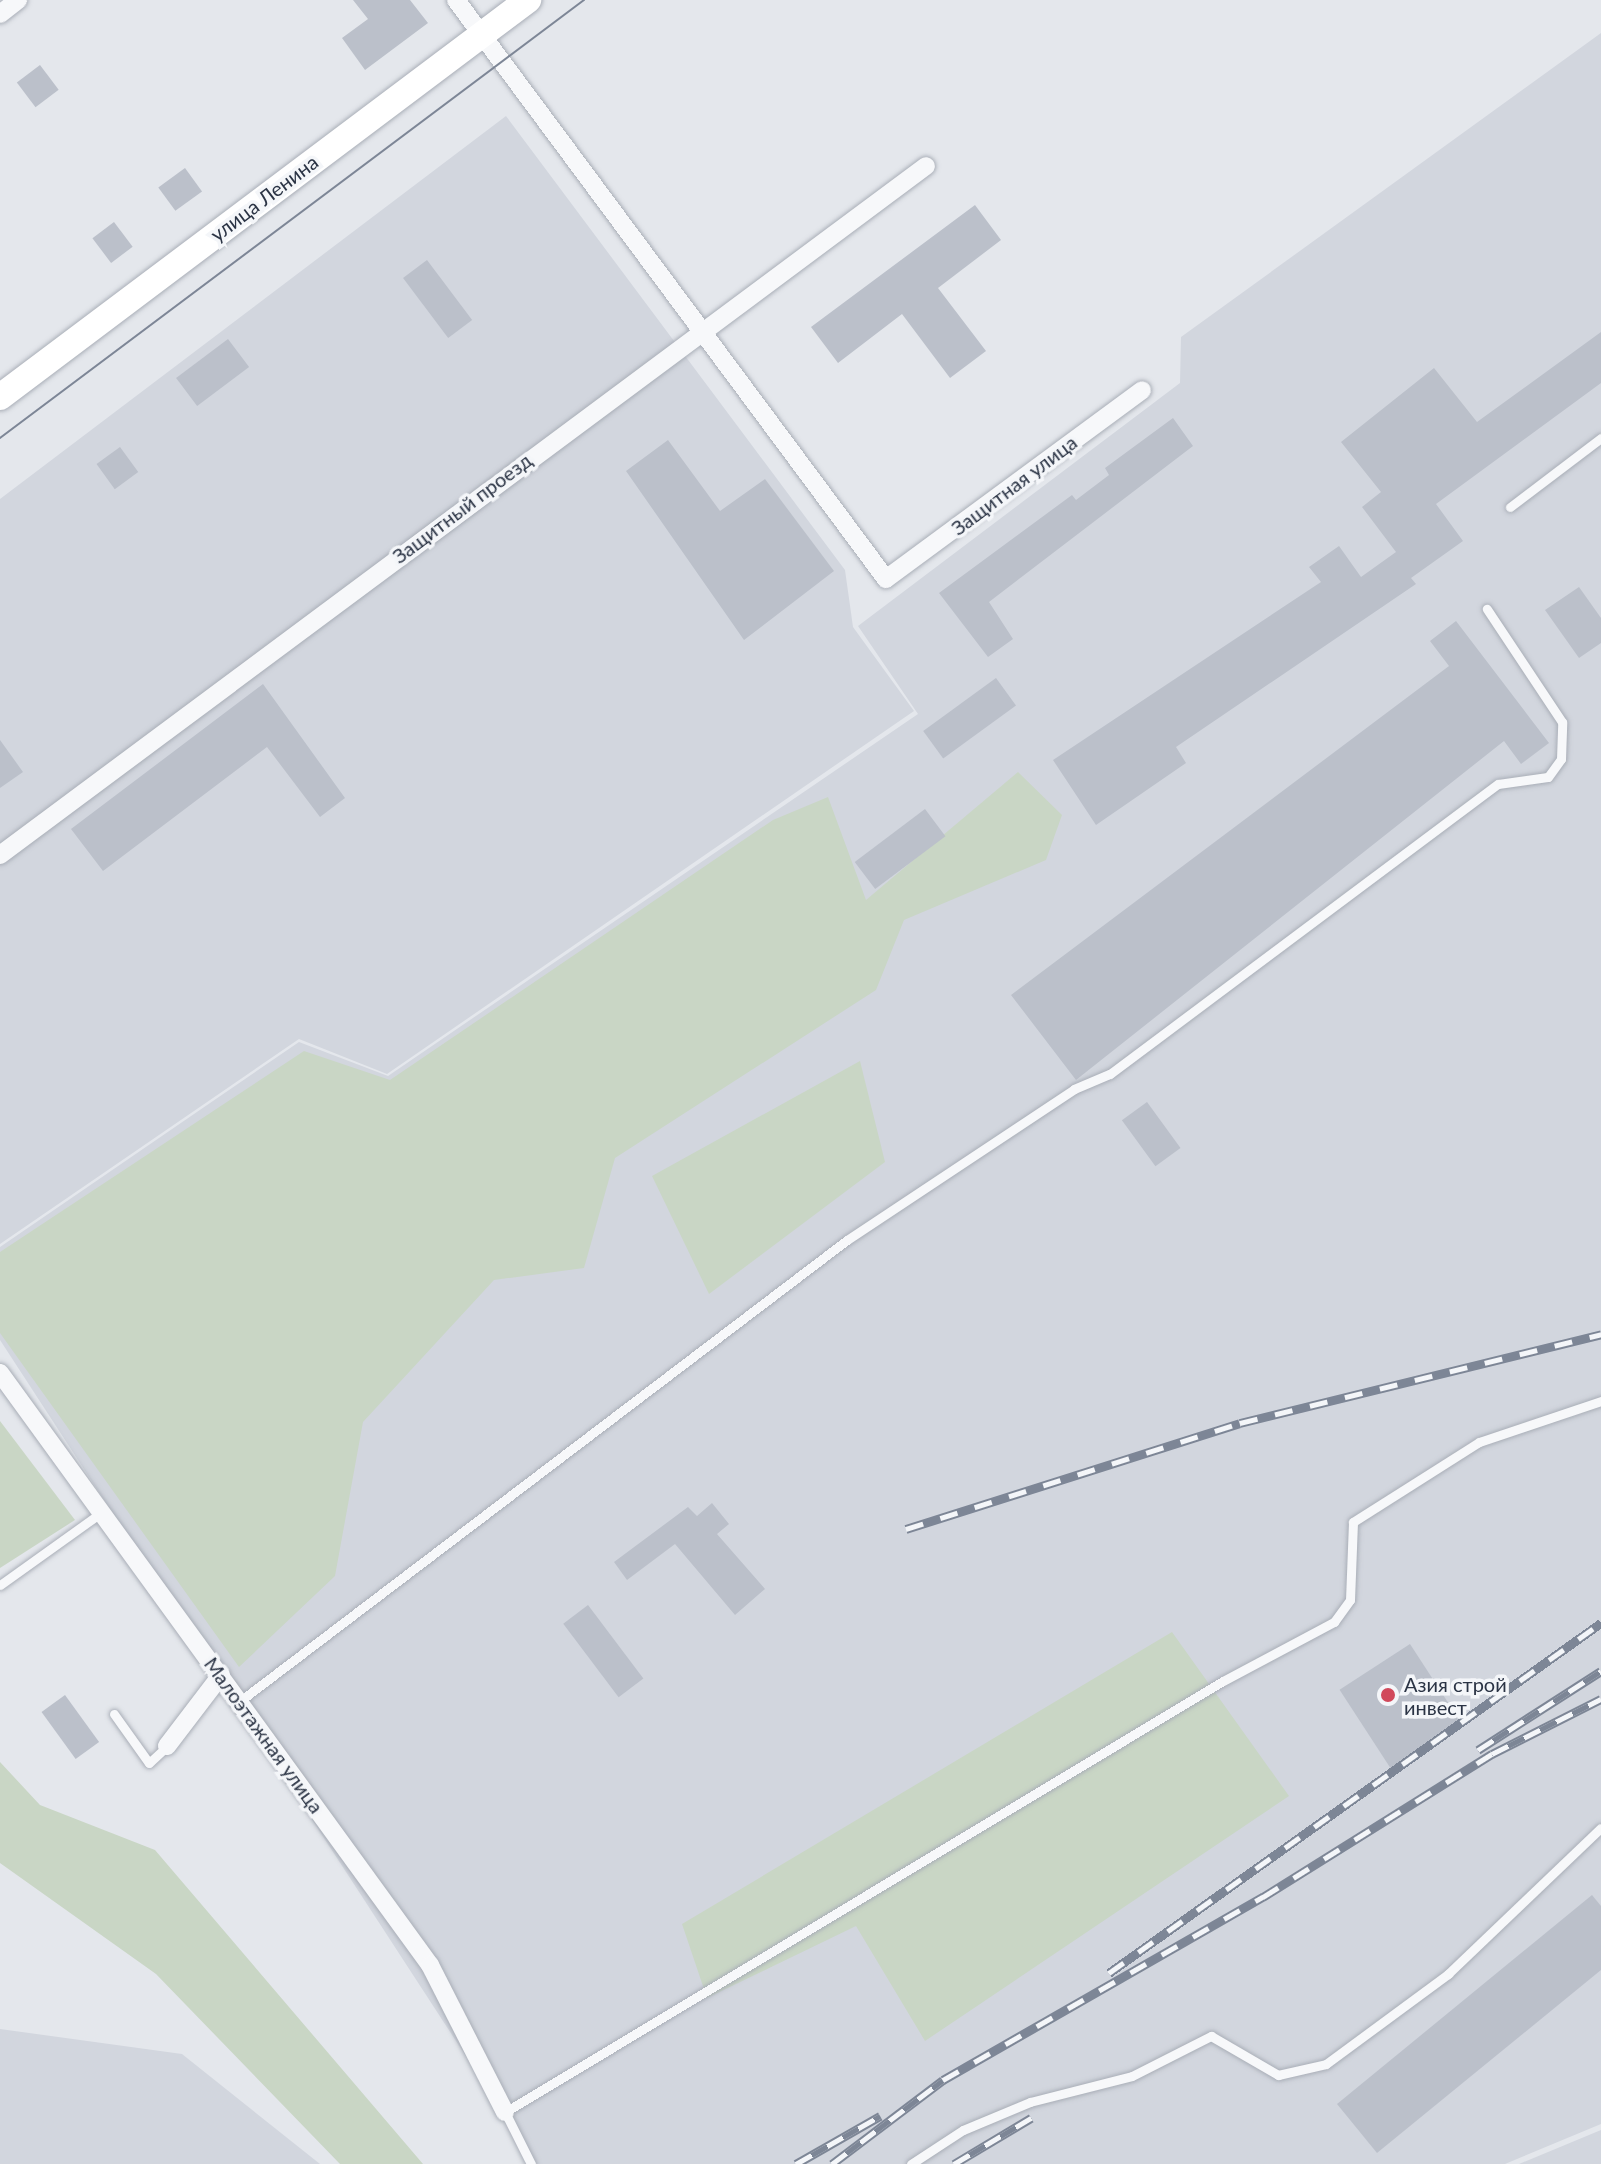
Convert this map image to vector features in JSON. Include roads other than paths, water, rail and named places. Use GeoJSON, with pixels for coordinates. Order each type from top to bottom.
{"type":"FeatureCollection","features":[{"type":"Feature","properties":{"kind":"main road","name":"улица Ленина"},"geometry":{"type":"LineString","coordinates":[[0,397],[528,0]]}},
{"type":"Feature","properties":{"kind":"street"},"geometry":{"type":"LineString","coordinates":[[0,14],[18,0]]}},
{"type":"Feature","properties":{"kind":"street"},"geometry":{"type":"LineString","coordinates":[[456,0],[698,331]]}},
{"type":"Feature","properties":{"kind":"street","name":"Защитный проезд"},"geometry":{"type":"LineString","coordinates":[[0,855],[698,331],[926,166]]}},
{"type":"Feature","properties":{"kind":"street","name":"Защитная улица"},"geometry":{"type":"LineString","coordinates":[[698,331],[886,579],[1142,390]]}},
{"type":"Feature","properties":{"kind":"street","name":"Малоэтажная улица"},"geometry":{"type":"LineString","coordinates":[[0,1373],[430,1965],[505,2112]]}},
{"type":"Feature","properties":{"kind":"street"},"geometry":{"type":"LineString","coordinates":[[167,1746],[221,1675]]}},
{"type":"Feature","properties":{"kind":"lane"},"geometry":{"type":"LineString","coordinates":[[1510,507],[1601,438]]}},
{"type":"Feature","properties":{"kind":"lane"},"geometry":{"type":"LineString","coordinates":[[240,1701],[847,1240],[1074,1089],[1110,1074],[1498,784],[1548,777],[1561,759],[1562,722],[1487,609]]}},
{"type":"Feature","properties":{"kind":"lane"},"geometry":{"type":"LineString","coordinates":[[531,2164],[505,2112],[1223,1681],[1334,1622],[1350,1600],[1353,1522],[1479,1442],[1601,1401]]}},
{"type":"Feature","properties":{"kind":"lane"},"geometry":{"type":"LineString","coordinates":[[0,1585],[102,1512]]}},
{"type":"Feature","properties":{"kind":"lane"},"geometry":{"type":"LineString","coordinates":[[114,1714],[149,1763],[167,1746]]}},
{"type":"Feature","properties":{"kind":"lane"},"geometry":{"type":"LineString","coordinates":[[911,2164],[1003,2113],[1132,2076],[1211,2036],[1278,2075],[1326,2064],[1448,1974],[1601,1828]]}},
{"type":"Feature","properties":{"kind":"tram line"},"geometry":{"type":"LineString","coordinates":[[0,438],[584,0]]}},
{"type":"Feature","properties":{"kind":"railway"},"geometry":{"type":"LineString","coordinates":[[906,1529],[1240,1423],[1601,1334]]}},
{"type":"Feature","properties":{"kind":"railway"},"geometry":{"type":"LineString","coordinates":[[1109,1973],[1601,1623]]}},
{"type":"Feature","properties":{"kind":"railway"},"geometry":{"type":"LineString","coordinates":[[1478,1750],[1601,1671]]}},
{"type":"Feature","properties":{"kind":"railway"},"geometry":{"type":"LineString","coordinates":[[832,2164],[943,2080],[1263,1897],[1492,1754],[1601,1699]]}},
{"type":"Feature","properties":{"kind":"railway"},"geometry":{"type":"LineString","coordinates":[[796,2164],[880,2116]]}},
{"type":"Feature","properties":{"kind":"railway"},"geometry":{"type":"LineString","coordinates":[[954,2164],[1031,2118]]}},
{"type":"Feature","properties":{"kind":"place","name":"Азия строй инвест"},"geometry":{"type":"Point","coordinates":[1388,1695]}}]}
